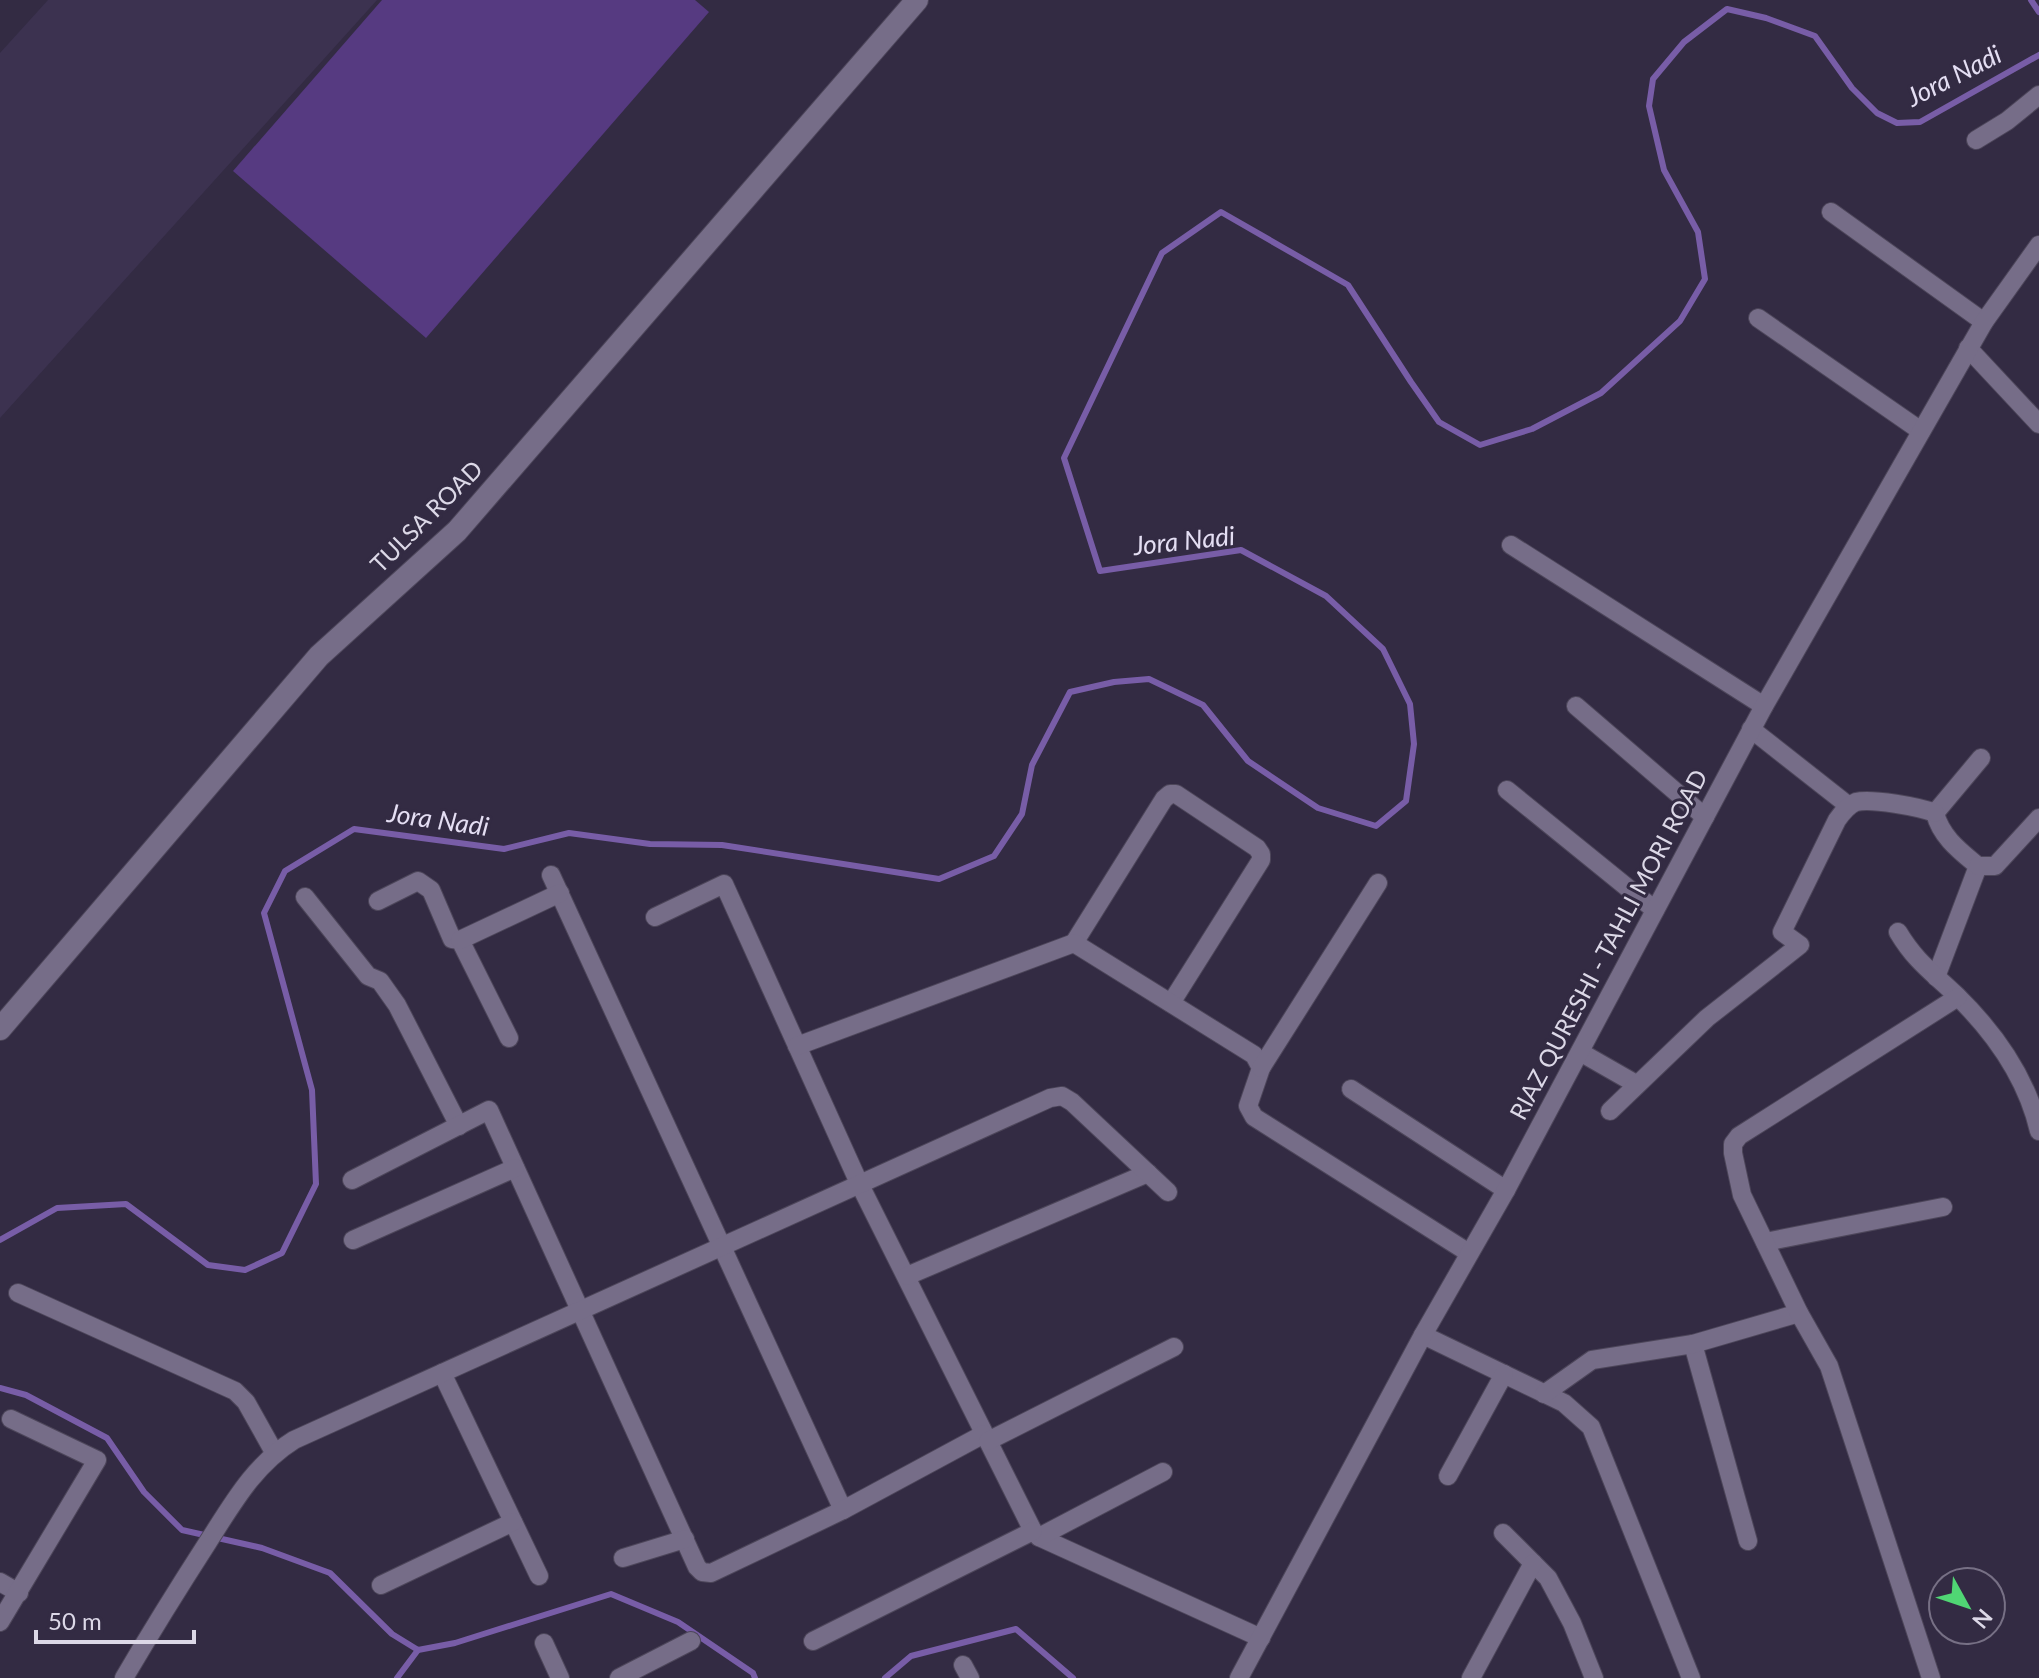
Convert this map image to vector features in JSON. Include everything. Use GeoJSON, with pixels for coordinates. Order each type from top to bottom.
{"type":"FeatureCollection","features":[{"type":"Feature","properties":{"kind":"street","name":"TULSA ROAD"},"geometry":{"type":"LineString","coordinates":[[0,1029],[319,656],[457,531],[917,0]]}},
{"type":"Feature","properties":{"kind":"street"},"geometry":{"type":"LineString","coordinates":[[1976,140],[2007,121],[2039,95]]}},
{"type":"Feature","properties":{"kind":"street"},"geometry":{"type":"LineString","coordinates":[[1831,212],[1984,322]]}},
{"type":"Feature","properties":{"kind":"street","name":"RIAZ QURESHI - TAHLI MORI ROAD"},"geometry":{"type":"LineString","coordinates":[[1239,1678],[1423,1335],[1506,1190],[1751,729],[1968,348],[2039,245]]}},
{"type":"Feature","properties":{"kind":"street"},"geometry":{"type":"LineString","coordinates":[[1758,318],[1921,431]]}},
{"type":"Feature","properties":{"kind":"street"},"geometry":{"type":"LineString","coordinates":[[1968,348],[2039,424]]}},
{"type":"Feature","properties":{"kind":"street"},"geometry":{"type":"LineString","coordinates":[[1511,545],[1764,706]]}},
{"type":"Feature","properties":{"kind":"street"},"geometry":{"type":"LineString","coordinates":[[1576,706],[1705,817]]}},
{"type":"Feature","properties":{"kind":"street"},"geometry":{"type":"LineString","coordinates":[[1751,729],[1849,806]]}},
{"type":"Feature","properties":{"kind":"street"},"geometry":{"type":"LineString","coordinates":[[1935,813],[1981,758]]}},
{"type":"Feature","properties":{"kind":"street"},"geometry":{"type":"LineString","coordinates":[[1507,790],[1655,910]]}},
{"type":"Feature","properties":{"kind":"street"},"geometry":{"type":"LineString","coordinates":[[797,1046],[1074,943],[1164,799],[1176,794],[1257,848],[1261,860],[1171,1003]]}},
{"type":"Feature","properties":{"kind":"street"},"geometry":{"type":"LineString","coordinates":[[1610,1111],[1707,1018],[1800,945],[1782,932],[1837,820],[1849,806],[1859,801],[1923,808],[1935,813]]}},
{"type":"Feature","properties":{"kind":"street"},"geometry":{"type":"LineString","coordinates":[[1935,813],[1938,827],[1978,866],[1995,866],[2039,818]]}},
{"type":"Feature","properties":{"kind":"street"},"geometry":{"type":"LineString","coordinates":[[1936,977],[1978,866]]}},
{"type":"Feature","properties":{"kind":"street"},"geometry":{"type":"LineString","coordinates":[[551,875],[843,1510]]}},
{"type":"Feature","properties":{"kind":"street"},"geometry":{"type":"LineString","coordinates":[[378,901],[418,881],[425,884],[431,890],[452,939],[460,940],[560,893]]}},
{"type":"Feature","properties":{"kind":"street"},"geometry":{"type":"LineString","coordinates":[[1378,883],[1261,1068],[1248,1106],[1254,1117],[1469,1253]]}},
{"type":"Feature","properties":{"kind":"street"},"geometry":{"type":"LineString","coordinates":[[655,917],[724,884],[859,1183],[1036,1534],[1261,1638]]}},
{"type":"Feature","properties":{"kind":"street"},"geometry":{"type":"LineString","coordinates":[[305,897],[368,976],[380,981],[397,1005],[459,1126]]}},
{"type":"Feature","properties":{"kind":"street"},"geometry":{"type":"LineString","coordinates":[[1898,932],[1913,957],[1958,997],[2003,1048],[2035,1099],[2039,1131]]}},
{"type":"Feature","properties":{"kind":"street"},"geometry":{"type":"LineString","coordinates":[[460,940],[509,1038]]}},
{"type":"Feature","properties":{"kind":"street"},"geometry":{"type":"LineString","coordinates":[[1074,943],[1254,1055],[1261,1068]]}},
{"type":"Feature","properties":{"kind":"street"},"geometry":{"type":"LineString","coordinates":[[1931,1678],[1829,1366],[1799,1313],[1742,1195],[1733,1144],[1739,1136],[1958,997]]}},
{"type":"Feature","properties":{"kind":"street"},"geometry":{"type":"LineString","coordinates":[[1580,1052],[1636,1084]]}},
{"type":"Feature","properties":{"kind":"street"},"geometry":{"type":"LineString","coordinates":[[1351,1089],[1506,1190]]}},
{"type":"Feature","properties":{"kind":"street"},"geometry":{"type":"LineString","coordinates":[[124,1678],[175,1592],[248,1480],[274,1452],[294,1440],[1050,1098],[1062,1096],[1072,1102],[1168,1192]]}},
{"type":"Feature","properties":{"kind":"street"},"geometry":{"type":"LineString","coordinates":[[352,1180],[489,1110],[697,1567],[702,1572],[711,1573],[1174,1347]]}},
{"type":"Feature","properties":{"kind":"street"},"geometry":{"type":"LineString","coordinates":[[353,1240],[515,1168]]}},
{"type":"Feature","properties":{"kind":"street"},"geometry":{"type":"LineString","coordinates":[[907,1276],[1148,1173]]}},
{"type":"Feature","properties":{"kind":"street"},"geometry":{"type":"LineString","coordinates":[[1765,1242],[1943,1207]]}},
{"type":"Feature","properties":{"kind":"street"},"geometry":{"type":"LineString","coordinates":[[18,1293],[235,1391],[246,1402],[274,1452]]}},
{"type":"Feature","properties":{"kind":"street"},"geometry":{"type":"LineString","coordinates":[[1544,1394],[1592,1360],[1693,1344],[1799,1313]]}},
{"type":"Feature","properties":{"kind":"street"},"geometry":{"type":"LineString","coordinates":[[1423,1335],[1564,1403],[1591,1427],[1691,1678]]}},
{"type":"Feature","properties":{"kind":"street"},"geometry":{"type":"LineString","coordinates":[[1693,1344],[1748,1541]]}},
{"type":"Feature","properties":{"kind":"street"},"geometry":{"type":"LineString","coordinates":[[442,1373],[539,1576]]}},
{"type":"Feature","properties":{"kind":"street"},"geometry":{"type":"LineString","coordinates":[[1448,1476],[1504,1374]]}},
{"type":"Feature","properties":{"kind":"street"},"geometry":{"type":"LineString","coordinates":[[0,1622],[97,1460],[11,1419]]}},
{"type":"Feature","properties":{"kind":"street"},"geometry":{"type":"LineString","coordinates":[[813,1641],[1163,1472]]}},
{"type":"Feature","properties":{"kind":"street"},"geometry":{"type":"LineString","coordinates":[[381,1585],[513,1522]]}},
{"type":"Feature","properties":{"kind":"street"},"geometry":{"type":"LineString","coordinates":[[1503,1533],[1548,1578],[1572,1623],[1594,1678]]}},
{"type":"Feature","properties":{"kind":"street"},"geometry":{"type":"LineString","coordinates":[[623,1558],[685,1539]]}},
{"type":"Feature","properties":{"kind":"street"},"geometry":{"type":"LineString","coordinates":[[1471,1678],[1533,1563]]}},
{"type":"Feature","properties":{"kind":"street"},"geometry":{"type":"LineString","coordinates":[[0,1582],[19,1593]]}},
{"type":"Feature","properties":{"kind":"street"},"geometry":{"type":"LineString","coordinates":[[619,1678],[691,1641]]}},
{"type":"Feature","properties":{"kind":"street"},"geometry":{"type":"LineString","coordinates":[[544,1643],[560,1678]]}},
{"type":"Feature","properties":{"kind":"shaded area"},"geometry":{"type":"Polygon","coordinates":[[[48,0],[377,0],[0,418],[0,53],[48,0]]]}},
{"type":"Feature","properties":{"kind":"building"},"geometry":{"type":"Polygon","coordinates":[[[382,0],[695,0],[709,12],[426,338],[233,171],[382,0]]]}},
{"type":"Feature","properties":{"kind":"waterway","name":"Jora Nadi"},"geometry":{"type":"LineString","coordinates":[[2031,0],[2039,12]]}},
{"type":"Feature","properties":{"kind":"waterway","name":"Jora Nadi"},"geometry":{"type":"LineString","coordinates":[[0,1240],[57,1208],[126,1204],[208,1265],[245,1270],[282,1253],[316,1184],[312,1090],[264,913],[285,871],[354,829],[504,849],[569,833],[650,844],[722,845],[939,879],[994,856],[1022,814],[1032,765],[1070,692],[1114,682],[1149,679],[1203,705],[1248,761],[1318,808],[1376,826],[1406,801],[1414,744],[1410,704],[1383,649],[1326,596],[1241,550],[1100,571],[1064,458],[1162,253],[1221,212],[1348,285],[1439,422],[1480,445],[1532,429],[1601,393],[1680,321],[1705,279],[1698,232],[1664,170],[1649,106],[1653,79],[1684,42],[1727,9],[1766,18],[1815,36],[1852,88],[1877,113],[1897,123],[1920,122],[2039,55]]}},
{"type":"Feature","properties":{"kind":"waterway"},"geometry":{"type":"LineString","coordinates":[[0,1388],[26,1395],[107,1438],[144,1492],[182,1530],[262,1548],[330,1573],[392,1634],[418,1650],[455,1643],[611,1594],[678,1622],[753,1673],[755,1678]]}},
{"type":"Feature","properties":{"kind":"waterway"},"geometry":{"type":"LineString","coordinates":[[885,1678],[911,1656],[1016,1629],[1073,1678]]}},
{"type":"Feature","properties":{"kind":"waterway"},"geometry":{"type":"LineString","coordinates":[[397,1678],[418,1650]]}}]}
